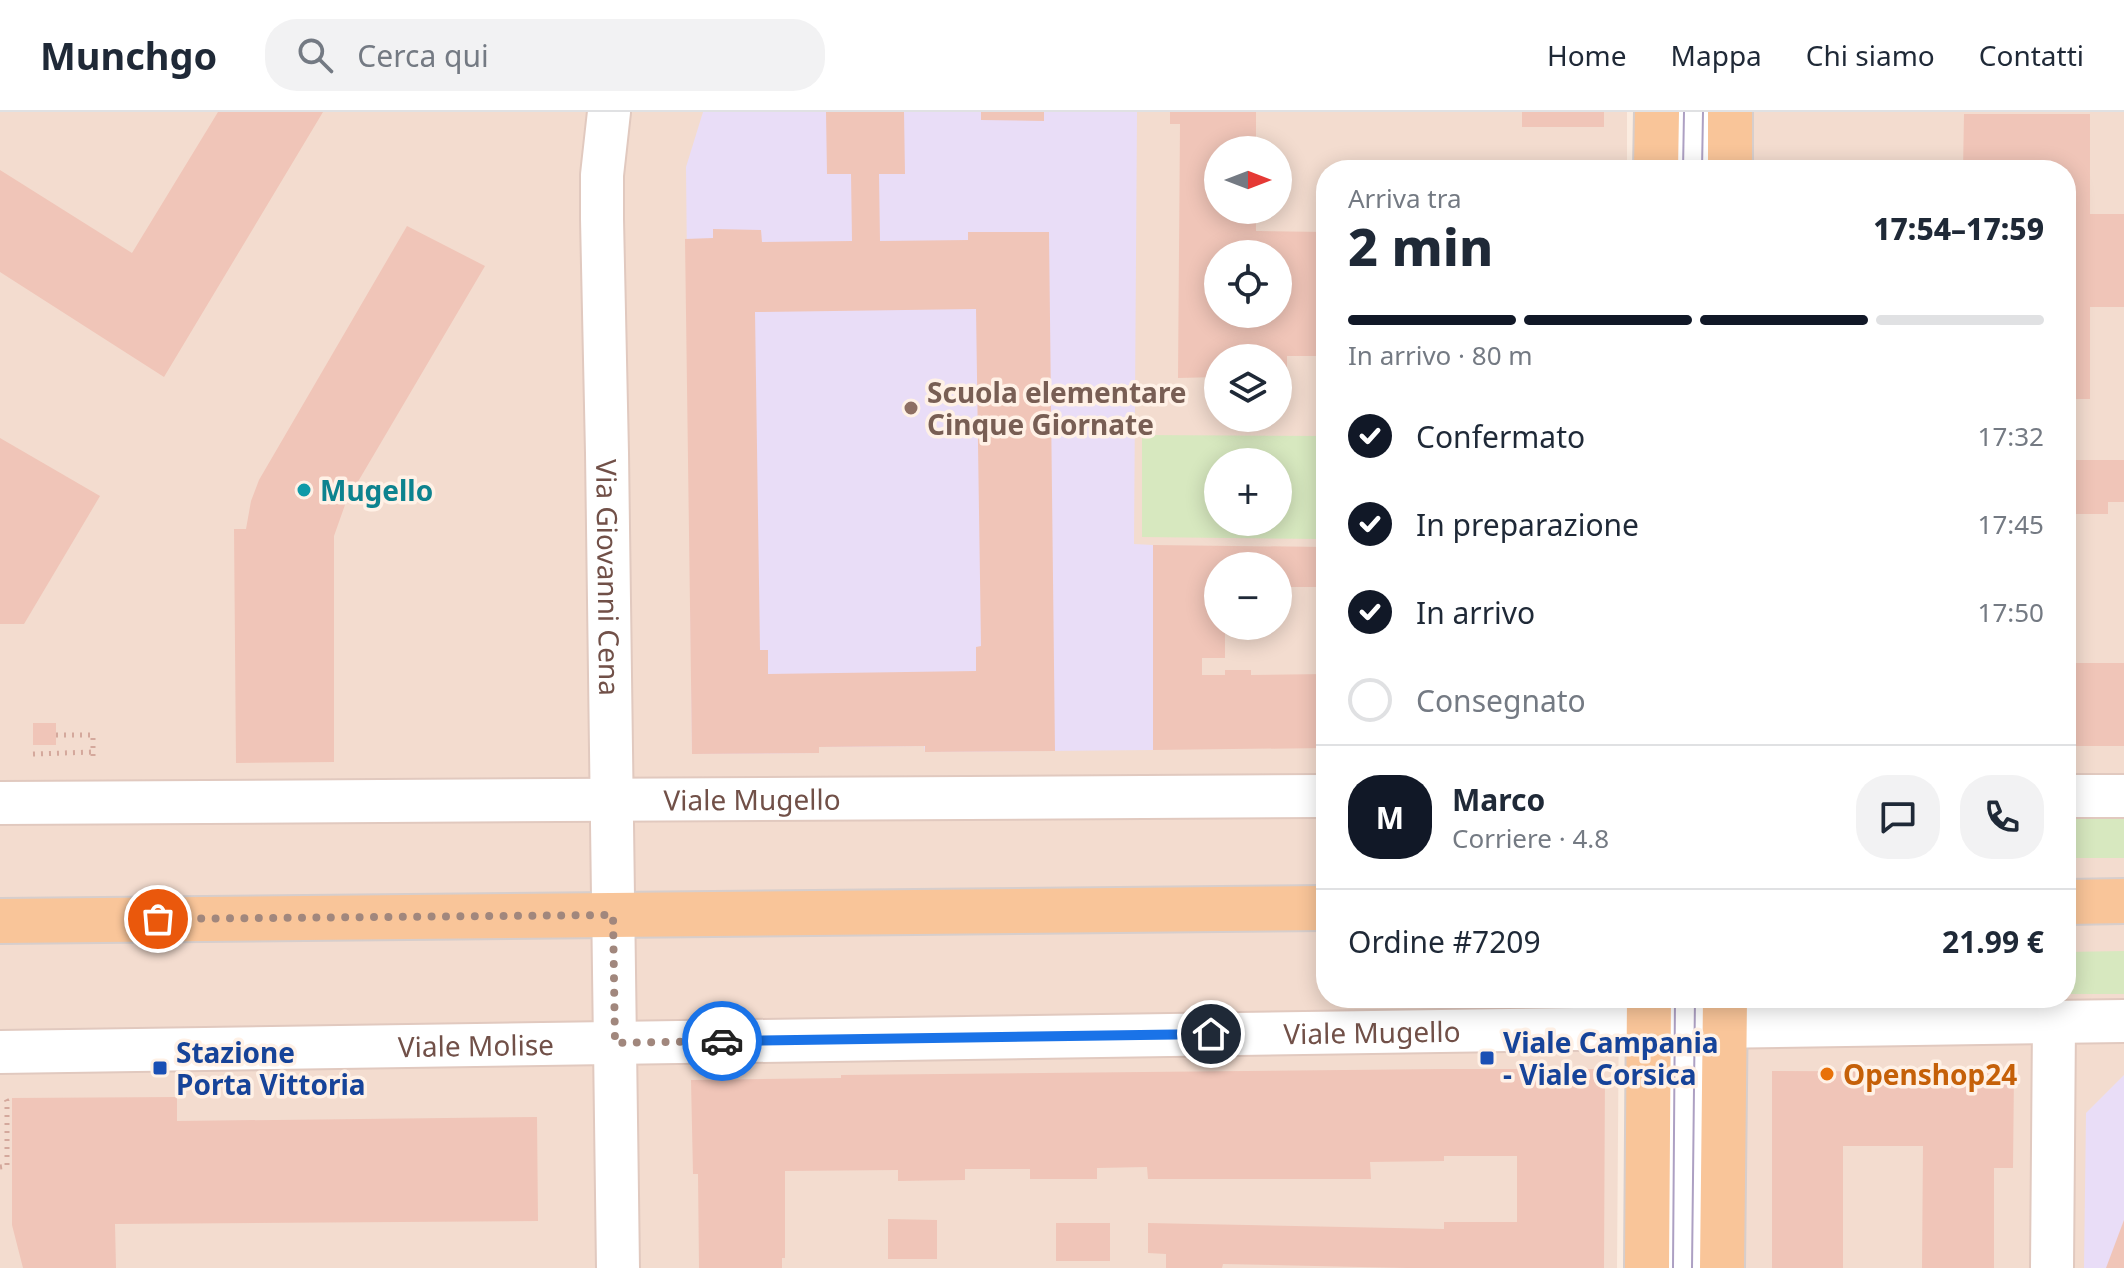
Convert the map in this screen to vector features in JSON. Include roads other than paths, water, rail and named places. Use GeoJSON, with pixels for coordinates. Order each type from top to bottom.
{"type":"FeatureCollection","features":[{"type":"Feature","properties":{"kind":"main road"},"geometry":{"type":"LineString","coordinates":[[1656,160],[1657,112]]}},
{"type":"Feature","properties":{"kind":"main road"},"geometry":{"type":"LineString","coordinates":[[1730,112],[1730,160]]}},
{"type":"Feature","properties":{"kind":"main road"},"geometry":{"type":"LineString","coordinates":[[2076,902],[2124,901]]}},
{"type":"Feature","properties":{"kind":"main road"},"geometry":{"type":"LineString","coordinates":[[0,921],[1316,908]]}},
{"type":"Feature","properties":{"kind":"main road"},"geometry":{"type":"LineString","coordinates":[[1647,1268],[1687,1013]]}},
{"type":"Feature","properties":{"kind":"main road"},"geometry":{"type":"LineString","coordinates":[[1687,1013],[1722,1268]]}},
{"type":"Feature","properties":{"kind":"street"},"geometry":{"type":"LineString","coordinates":[[1694,160],[1695,112]]}},
{"type":"Feature","properties":{"kind":"street","name":"Via Giovanni Cena"},"geometry":{"type":"LineString","coordinates":[[609,113],[603,159],[602,219],[618,1268]]}},
{"type":"Feature","properties":{"kind":"street","name":"Viale Mugello"},"geometry":{"type":"LineString","coordinates":[[612,799],[1316,796]]}},
{"type":"Feature","properties":{"kind":"street"},"geometry":{"type":"LineString","coordinates":[[2076,796],[2124,796]]}},
{"type":"Feature","properties":{"kind":"street"},"geometry":{"type":"LineString","coordinates":[[0,803],[612,799]]}},
{"type":"Feature","properties":{"kind":"street"},"geometry":{"type":"LineString","coordinates":[[1684,1268],[1687,1013]]}},
{"type":"Feature","properties":{"kind":"street","name":"Viale Mugello"},"geometry":{"type":"LineString","coordinates":[[615,1043],[1687,1013],[2054,1023],[2124,1021]]}},
{"type":"Feature","properties":{"kind":"street"},"geometry":{"type":"LineString","coordinates":[[2052,1268],[2054,1023]]}},
{"type":"Feature","properties":{"kind":"street","name":"Viale Molise"},"geometry":{"type":"LineString","coordinates":[[0,1052],[615,1043]]}},
{"type":"Feature","properties":{"kind":"tram line"},"geometry":{"type":"LineString","coordinates":[[1683,160],[1684,112]]}},
{"type":"Feature","properties":{"kind":"tram line"},"geometry":{"type":"LineString","coordinates":[[1702,160],[1703,112]]}},
{"type":"Feature","properties":{"kind":"tram line"},"geometry":{"type":"LineString","coordinates":[[1673,1268],[1675,1008]]}},
{"type":"Feature","properties":{"kind":"tram line"},"geometry":{"type":"LineString","coordinates":[[1692,1268],[1695,1008]]}},
{"type":"Feature","properties":{"kind":"place","name":"Scuola elementare Cinque Giornate"},"geometry":{"type":"Point","coordinates":[911,408]}},
{"type":"Feature","properties":{"kind":"place","name":"Mugello"},"geometry":{"type":"Point","coordinates":[304,490]}},
{"type":"Feature","properties":{"kind":"place","name":"Viale Campania - Viale Corsica"},"geometry":{"type":"Point","coordinates":[1487,1058]}},
{"type":"Feature","properties":{"kind":"place","name":"Stazione Porta Vittoria"},"geometry":{"type":"Point","coordinates":[160,1068]}},
{"type":"Feature","properties":{"kind":"place","name":"Openshop24"},"geometry":{"type":"Point","coordinates":[1827,1074]}}]}
